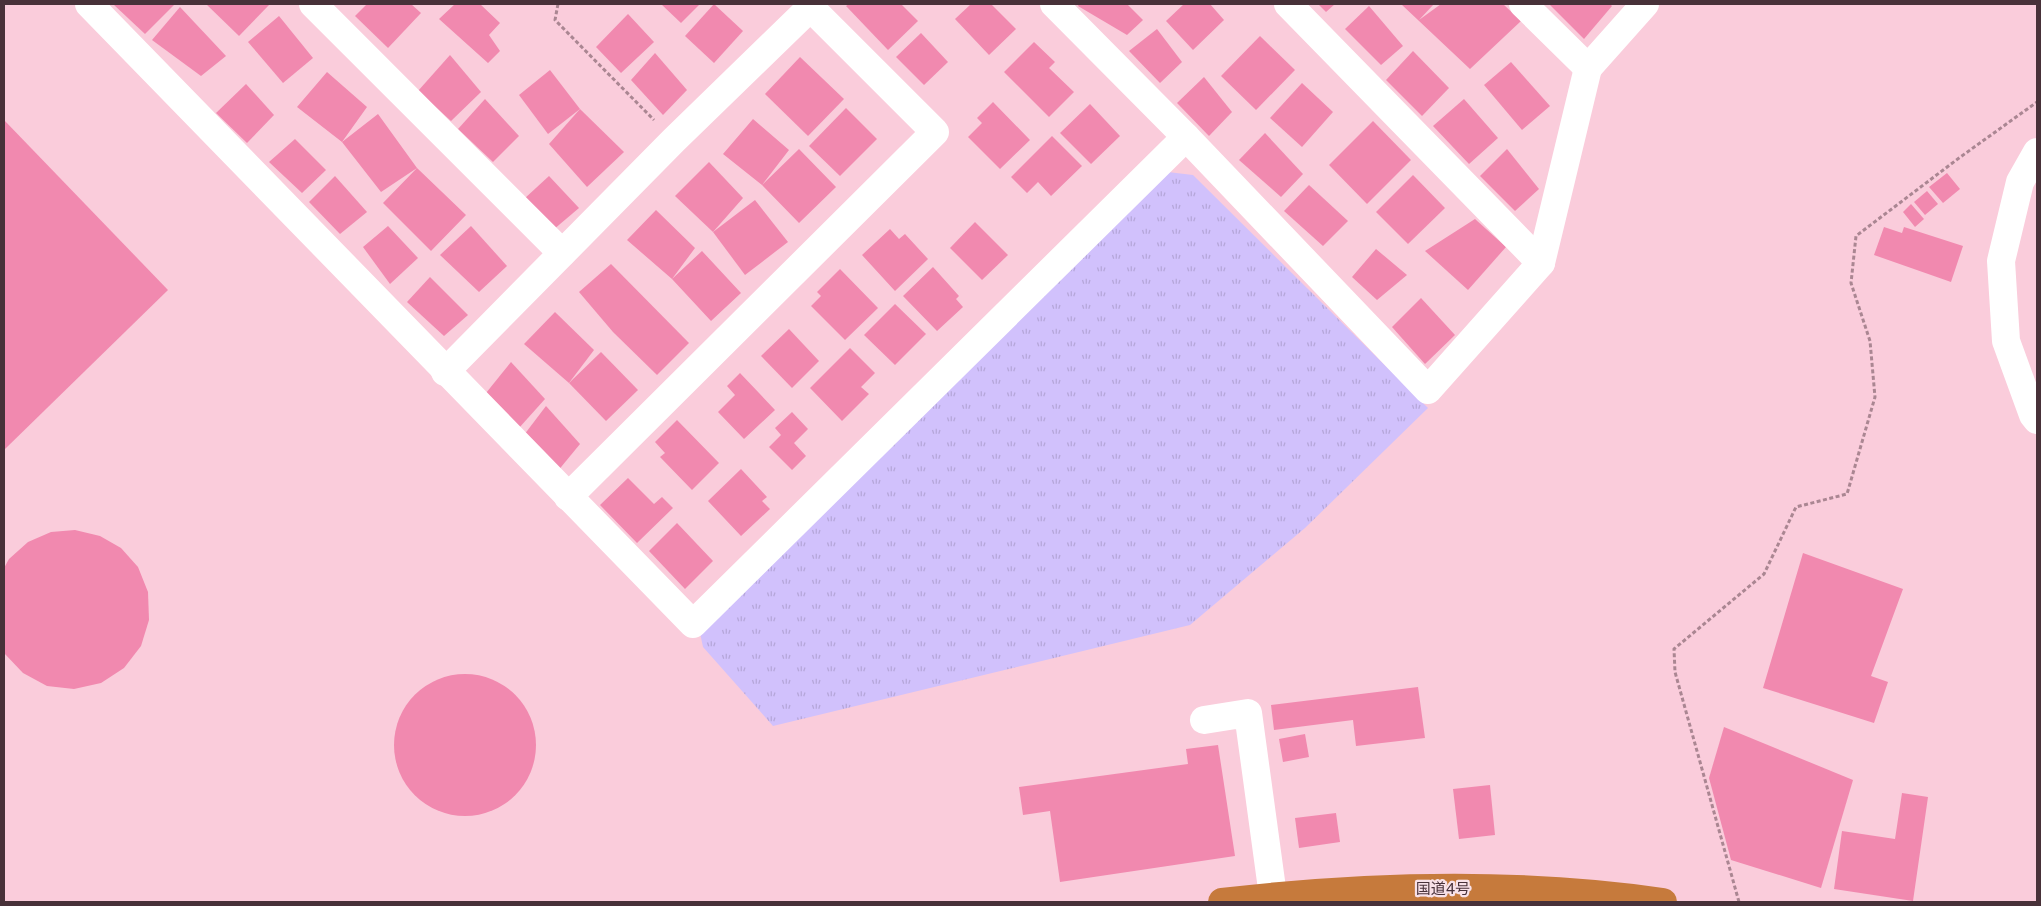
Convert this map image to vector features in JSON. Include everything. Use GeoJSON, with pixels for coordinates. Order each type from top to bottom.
{"type":"FeatureCollection","features":[{"type":"Feature","properties":{"kind":"highway","name":"国道4号"},"geometry":{"type":"LineString","coordinates":[[1222,902],[1273,896],[1444,886],[1610,894],[1663,902]]}},
{"type":"Feature","properties":{"kind":"street"},"geometry":{"type":"LineString","coordinates":[[89,4],[445,372],[693,624],[1186,137]]}},
{"type":"Feature","properties":{"kind":"street"},"geometry":{"type":"LineString","coordinates":[[313,4],[562,253]]}},
{"type":"Feature","properties":{"kind":"street"},"geometry":{"type":"LineString","coordinates":[[1054,4],[1186,137],[1428,390],[1541,263],[1588,68],[1645,4]]}},
{"type":"Feature","properties":{"kind":"street"},"geometry":{"type":"LineString","coordinates":[[1288,4],[1541,263]]}},
{"type":"Feature","properties":{"kind":"street"},"geometry":{"type":"LineString","coordinates":[[1523,4],[1588,68]]}},
{"type":"Feature","properties":{"kind":"street"},"geometry":{"type":"LineString","coordinates":[[445,372],[674,140],[812,6],[935,132],[568,497]]}},
{"type":"Feature","properties":{"kind":"street"},"geometry":{"type":"LineString","coordinates":[[2037,152],[2020,182],[2001,262],[2006,341],[2033,415],[2037,420]]}},
{"type":"Feature","properties":{"kind":"street"},"geometry":{"type":"LineString","coordinates":[[1204,720],[1248,713],[1273,896]]}},
{"type":"Feature","properties":{"kind":"path"},"geometry":{"type":"LineString","coordinates":[[558,4],[555,20],[674,140]]}},
{"type":"Feature","properties":{"kind":"path"},"geometry":{"type":"LineString","coordinates":[[1739,902],[1675,672],[1674,648],[1764,574],[1796,507],[1847,494],[1875,397],[1870,340],[1852,283],[1856,236],[2037,102]]}},
{"type":"Feature","properties":{"kind":"green space"},"geometry":{"type":"Polygon","coordinates":[[[1168,172],[1193,175],[1428,408],[1305,528],[1190,625],[773,726],[703,647],[700,633],[1168,172]]]}},
{"type":"Feature","properties":{"kind":"building"},"geometry":{"type":"Polygon","coordinates":[[[113,4],[175,4],[145,34],[113,4]]]}},
{"type":"Feature","properties":{"kind":"building"},"geometry":{"type":"Polygon","coordinates":[[[206,4],[270,4],[239,36],[206,4]]]}},
{"type":"Feature","properties":{"kind":"building"},"geometry":{"type":"Polygon","coordinates":[[[367,4],[411,4],[421,13],[388,48],[355,16],[367,4]]]}},
{"type":"Feature","properties":{"kind":"building"},"geometry":{"type":"Polygon","coordinates":[[[455,4],[480,4],[500,23],[489,35],[500,51],[488,63],[439,19],[455,4]]]}},
{"type":"Feature","properties":{"kind":"building"},"geometry":{"type":"Polygon","coordinates":[[[661,4],[700,4],[681,23],[661,4]]]}},
{"type":"Feature","properties":{"kind":"building"},"geometry":{"type":"Polygon","coordinates":[[[714,4],[743,31],[714,63],[685,36],[714,4]]]}},
{"type":"Feature","properties":{"kind":"building"},"geometry":{"type":"Polygon","coordinates":[[[849,4],[901,4],[918,21],[888,50],[846,6],[849,4]]]}},
{"type":"Feature","properties":{"kind":"building"},"geometry":{"type":"Polygon","coordinates":[[[971,4],[991,4],[1016,29],[989,55],[955,19],[971,4]]]}},
{"type":"Feature","properties":{"kind":"building"},"geometry":{"type":"Polygon","coordinates":[[[1079,4],[1127,4],[1143,20],[1127,35],[1078,6],[1079,4]]]}},
{"type":"Feature","properties":{"kind":"building"},"geometry":{"type":"Polygon","coordinates":[[[1184,4],[1210,4],[1224,20],[1193,50],[1166,21],[1184,4]]]}},
{"type":"Feature","properties":{"kind":"building"},"geometry":{"type":"Polygon","coordinates":[[[1318,4],[1335,4],[1326,12],[1318,4]]]}},
{"type":"Feature","properties":{"kind":"building"},"geometry":{"type":"Polygon","coordinates":[[[1401,4],[1434,4],[1419,20],[1441,4],[1503,4],[1521,21],[1470,69],[1401,4]]]}},
{"type":"Feature","properties":{"kind":"building"},"geometry":{"type":"Polygon","coordinates":[[[1549,4],[1610,4],[1612,6],[1584,39],[1549,4]]]}},
{"type":"Feature","properties":{"kind":"building"},"geometry":{"type":"Polygon","coordinates":[[[1369,6],[1403,46],[1381,65],[1345,29],[1369,6]]]}},
{"type":"Feature","properties":{"kind":"building"},"geometry":{"type":"Polygon","coordinates":[[[180,7],[226,56],[201,76],[152,40],[180,7]]]}},
{"type":"Feature","properties":{"kind":"building"},"geometry":{"type":"Polygon","coordinates":[[[628,14],[654,42],[621,73],[596,47],[628,14]]]}},
{"type":"Feature","properties":{"kind":"building"},"geometry":{"type":"Polygon","coordinates":[[[279,16],[313,58],[283,83],[248,42],[279,16]]]}},
{"type":"Feature","properties":{"kind":"building"},"geometry":{"type":"Polygon","coordinates":[[[1157,29],[1182,62],[1160,83],[1129,51],[1157,29]]]}},
{"type":"Feature","properties":{"kind":"building"},"geometry":{"type":"Polygon","coordinates":[[[921,33],[948,62],[924,85],[896,57],[921,33]]]}},
{"type":"Feature","properties":{"kind":"building"},"geometry":{"type":"Polygon","coordinates":[[[1260,36],[1295,70],[1256,110],[1221,76],[1260,36]]]}},
{"type":"Feature","properties":{"kind":"building"},"geometry":{"type":"Polygon","coordinates":[[[1034,42],[1055,62],[1049,68],[1074,92],[1049,117],[1004,72],[1034,42]]]}},
{"type":"Feature","properties":{"kind":"building"},"geometry":{"type":"Polygon","coordinates":[[[1413,51],[1449,88],[1422,116],[1386,80],[1413,51]]]}},
{"type":"Feature","properties":{"kind":"building"},"geometry":{"type":"Polygon","coordinates":[[[655,53],[687,90],[663,115],[631,80],[655,53]]]}},
{"type":"Feature","properties":{"kind":"building"},"geometry":{"type":"Polygon","coordinates":[[[450,55],[481,92],[451,121],[418,91],[450,55]]]}},
{"type":"Feature","properties":{"kind":"building"},"geometry":{"type":"Polygon","coordinates":[[[800,57],[844,99],[808,136],[765,94],[800,57]]]}},
{"type":"Feature","properties":{"kind":"building"},"geometry":{"type":"Polygon","coordinates":[[[1511,62],[1550,106],[1522,130],[1484,85],[1511,62]]]}},
{"type":"Feature","properties":{"kind":"building"},"geometry":{"type":"Polygon","coordinates":[[[550,70],[580,109],[548,134],[519,95],[550,70]]]}},
{"type":"Feature","properties":{"kind":"building"},"geometry":{"type":"Polygon","coordinates":[[[327,72],[367,107],[342,142],[297,107],[327,72]]]}},
{"type":"Feature","properties":{"kind":"building"},"geometry":{"type":"Polygon","coordinates":[[[1204,77],[1232,112],[1209,136],[1177,103],[1204,77]]]}},
{"type":"Feature","properties":{"kind":"building"},"geometry":{"type":"Polygon","coordinates":[[[1302,83],[1333,112],[1302,147],[1270,118],[1302,83]]]}},
{"type":"Feature","properties":{"kind":"building"},"geometry":{"type":"Polygon","coordinates":[[[246,84],[274,115],[247,143],[216,113],[246,84]]]}},
{"type":"Feature","properties":{"kind":"building"},"geometry":{"type":"Polygon","coordinates":[[[485,99],[519,136],[493,162],[458,129],[485,99]]]}},
{"type":"Feature","properties":{"kind":"building"},"geometry":{"type":"Polygon","coordinates":[[[1464,99],[1498,138],[1469,164],[1433,126],[1464,99]]]}},
{"type":"Feature","properties":{"kind":"building"},"geometry":{"type":"Polygon","coordinates":[[[993,102],[1030,140],[1000,169],[968,137],[982,123],[977,118],[993,102]]]}},
{"type":"Feature","properties":{"kind":"building"},"geometry":{"type":"Polygon","coordinates":[[[1090,104],[1120,136],[1091,164],[1060,133],[1090,104]]]}},
{"type":"Feature","properties":{"kind":"building"},"geometry":{"type":"Polygon","coordinates":[[[846,108],[877,139],[840,176],[809,146],[846,108]]]}},
{"type":"Feature","properties":{"kind":"building"},"geometry":{"type":"Polygon","coordinates":[[[580,109],[624,152],[587,187],[549,144],[580,109]]]}},
{"type":"Feature","properties":{"kind":"building"},"geometry":{"type":"Polygon","coordinates":[[[378,114],[417,168],[381,192],[342,142],[378,114]]]}},
{"type":"Feature","properties":{"kind":"building"},"geometry":{"type":"Polygon","coordinates":[[[753,119],[789,150],[762,185],[723,154],[753,119]]]}},
{"type":"Feature","properties":{"kind":"building"},"geometry":{"type":"Polygon","coordinates":[[[4,120],[168,290],[4,450],[4,120]]]}},
{"type":"Feature","properties":{"kind":"building"},"geometry":{"type":"Polygon","coordinates":[[[1373,121],[1411,160],[1367,204],[1329,165],[1373,121]]]}},
{"type":"Feature","properties":{"kind":"building"},"geometry":{"type":"Polygon","coordinates":[[[1265,133],[1303,174],[1281,197],[1239,160],[1265,133]]]}},
{"type":"Feature","properties":{"kind":"building"},"geometry":{"type":"Polygon","coordinates":[[[1052,136],[1082,166],[1051,196],[1038,182],[1027,193],[1011,177],[1052,136]]]}},
{"type":"Feature","properties":{"kind":"building"},"geometry":{"type":"Polygon","coordinates":[[[295,139],[326,170],[302,193],[269,162],[295,139]]]}},
{"type":"Feature","properties":{"kind":"building"},"geometry":{"type":"Polygon","coordinates":[[[799,149],[836,187],[799,223],[762,185],[799,149]]]}},
{"type":"Feature","properties":{"kind":"building"},"geometry":{"type":"Polygon","coordinates":[[[1507,149],[1539,189],[1515,211],[1480,176],[1507,149]]]}},
{"type":"Feature","properties":{"kind":"building"},"geometry":{"type":"Polygon","coordinates":[[[709,162],[743,198],[713,232],[675,196],[709,162]]]}},
{"type":"Feature","properties":{"kind":"building"},"geometry":{"type":"Polygon","coordinates":[[[417,168],[466,215],[431,251],[383,203],[417,168]]]}},
{"type":"Feature","properties":{"kind":"building"},"geometry":{"type":"Polygon","coordinates":[[[1947,173],[1960,189],[1943,203],[1929,187],[1947,173]]]}},
{"type":"Feature","properties":{"kind":"building"},"geometry":{"type":"Polygon","coordinates":[[[1413,175],[1445,208],[1408,244],[1376,212],[1413,175]]]}},
{"type":"Feature","properties":{"kind":"building"},"geometry":{"type":"Polygon","coordinates":[[[335,176],[367,212],[340,234],[309,202],[335,176]]]}},
{"type":"Feature","properties":{"kind":"building"},"geometry":{"type":"Polygon","coordinates":[[[549,176],[579,208],[553,230],[524,199],[549,176]]]}},
{"type":"Feature","properties":{"kind":"building"},"geometry":{"type":"Polygon","coordinates":[[[1309,185],[1348,221],[1323,246],[1284,211],[1309,185]]]}},
{"type":"Feature","properties":{"kind":"building"},"geometry":{"type":"Polygon","coordinates":[[[1927,191],[1938,204],[1925,215],[1914,202],[1927,191]]]}},
{"type":"Feature","properties":{"kind":"building"},"geometry":{"type":"Polygon","coordinates":[[[755,200],[788,242],[745,275],[713,232],[755,200]]]}},
{"type":"Feature","properties":{"kind":"building"},"geometry":{"type":"Polygon","coordinates":[[[1911,204],[1924,219],[1915,227],[1903,212],[1911,204]]]}},
{"type":"Feature","properties":{"kind":"building"},"geometry":{"type":"Polygon","coordinates":[[[656,210],[695,248],[672,279],[627,240],[656,210]]]}},
{"type":"Feature","properties":{"kind":"building"},"geometry":{"type":"Polygon","coordinates":[[[1475,219],[1506,247],[1468,290],[1425,251],[1475,219]]]}},
{"type":"Feature","properties":{"kind":"building"},"geometry":{"type":"Polygon","coordinates":[[[975,222],[1008,255],[982,280],[950,248],[975,222]]]}},
{"type":"Feature","properties":{"kind":"building"},"geometry":{"type":"Polygon","coordinates":[[[388,226],[418,258],[390,284],[363,247],[388,226]]]}},
{"type":"Feature","properties":{"kind":"building"},"geometry":{"type":"Polygon","coordinates":[[[471,226],[507,266],[479,292],[440,255],[471,226]]]}},
{"type":"Feature","properties":{"kind":"building"},"geometry":{"type":"Polygon","coordinates":[[[1884,227],[1902,233],[1904,227],[1963,246],[1951,282],[1874,255],[1884,227]]]}},
{"type":"Feature","properties":{"kind":"building"},"geometry":{"type":"Polygon","coordinates":[[[890,229],[899,239],[905,234],[928,259],[895,291],[862,255],[890,229]]]}},
{"type":"Feature","properties":{"kind":"building"},"geometry":{"type":"Polygon","coordinates":[[[1376,249],[1407,275],[1377,300],[1352,277],[1376,249]]]}},
{"type":"Feature","properties":{"kind":"building"},"geometry":{"type":"Polygon","coordinates":[[[702,251],[741,293],[711,321],[672,279],[702,251]]]}},
{"type":"Feature","properties":{"kind":"building"},"geometry":{"type":"Polygon","coordinates":[[[611,264],[689,343],[657,375],[613,332],[579,292],[611,264]]]}},
{"type":"Feature","properties":{"kind":"building"},"geometry":{"type":"Polygon","coordinates":[[[933,267],[959,296],[956,299],[963,307],[937,331],[903,296],[933,267]]]}},
{"type":"Feature","properties":{"kind":"building"},"geometry":{"type":"Polygon","coordinates":[[[840,269],[878,308],[845,340],[811,306],[821,296],[817,292],[840,269]]]}},
{"type":"Feature","properties":{"kind":"building"},"geometry":{"type":"Polygon","coordinates":[[[430,277],[468,315],[444,336],[407,302],[430,277]]]}},
{"type":"Feature","properties":{"kind":"building"},"geometry":{"type":"Polygon","coordinates":[[[1421,298],[1455,335],[1425,364],[1392,327],[1421,298]]]}},
{"type":"Feature","properties":{"kind":"building"},"geometry":{"type":"Polygon","coordinates":[[[895,304],[926,334],[895,365],[864,335],[895,304]]]}},
{"type":"Feature","properties":{"kind":"building"},"geometry":{"type":"Polygon","coordinates":[[[555,312],[594,350],[569,383],[524,344],[555,312]]]}},
{"type":"Feature","properties":{"kind":"building"},"geometry":{"type":"Polygon","coordinates":[[[789,329],[819,361],[792,388],[761,356],[789,329]]]}},
{"type":"Feature","properties":{"kind":"building"},"geometry":{"type":"Polygon","coordinates":[[[850,348],[875,373],[861,387],[869,394],[842,421],[810,388],[850,348]]]}},
{"type":"Feature","properties":{"kind":"building"},"geometry":{"type":"Polygon","coordinates":[[[601,352],[638,390],[606,421],[569,383],[601,352]]]}},
{"type":"Feature","properties":{"kind":"building"},"geometry":{"type":"Polygon","coordinates":[[[511,362],[545,399],[519,428],[486,393],[511,362]]]}},
{"type":"Feature","properties":{"kind":"building"},"geometry":{"type":"Polygon","coordinates":[[[740,373],[775,410],[744,439],[718,412],[735,395],[727,386],[740,373]]]}},
{"type":"Feature","properties":{"kind":"building"},"geometry":{"type":"Polygon","coordinates":[[[546,406],[580,444],[557,472],[524,435],[546,406]]]}},
{"type":"Feature","properties":{"kind":"building"},"geometry":{"type":"Polygon","coordinates":[[[792,412],[808,429],[794,443],[806,456],[792,470],[769,447],[781,435],[775,428],[792,412]]]}},
{"type":"Feature","properties":{"kind":"building"},"geometry":{"type":"Polygon","coordinates":[[[677,420],[719,463],[692,490],[660,457],[665,453],[655,442],[677,420]]]}},
{"type":"Feature","properties":{"kind":"building"},"geometry":{"type":"Polygon","coordinates":[[[741,469],[767,497],[762,501],[770,509],[741,536],[708,501],[741,469]]]}},
{"type":"Feature","properties":{"kind":"building"},"geometry":{"type":"Polygon","coordinates":[[[628,478],[654,504],[662,497],[673,508],[637,543],[600,505],[628,478]]]}},
{"type":"Feature","properties":{"kind":"building"},"geometry":{"type":"Polygon","coordinates":[[[677,523],[713,561],[685,589],[649,551],[677,523]]]}},
{"type":"Feature","properties":{"kind":"building"},"geometry":{"type":"Polygon","coordinates":[[[75,530],[100,536],[121,548],[138,567],[148,592],[149,620],[141,646],[124,668],[101,683],[74,689],[47,686],[23,673],[4,653],[4,568],[9,559],[28,542],[51,532],[75,530]]]}},
{"type":"Feature","properties":{"kind":"building"},"geometry":{"type":"Polygon","coordinates":[[[1803,553],[1903,589],[1871,676],[1888,682],[1874,723],[1763,688],[1803,553]]]}},
{"type":"Feature","properties":{"kind":"building"},"geometry":{"type":"Polygon","coordinates":[[[465,674],[479,675],[492,679],[516,694],[531,718],[535,731],[535,759],[531,772],[516,796],[492,811],[479,815],[465,816],[451,815],[438,811],[414,796],[399,772],[395,759],[394,745],[395,731],[399,718],[414,694],[438,679],[451,675],[465,674]]]}},
{"type":"Feature","properties":{"kind":"building"},"geometry":{"type":"Polygon","coordinates":[[[1418,687],[1425,738],[1356,746],[1353,720],[1274,730],[1271,705],[1418,687]]]}},
{"type":"Feature","properties":{"kind":"building"},"geometry":{"type":"Polygon","coordinates":[[[1724,727],[1853,780],[1821,888],[1731,860],[1709,778],[1724,727]]]}},
{"type":"Feature","properties":{"kind":"building"},"geometry":{"type":"Polygon","coordinates":[[[1305,734],[1309,757],[1283,762],[1279,739],[1305,734]]]}},
{"type":"Feature","properties":{"kind":"building"},"geometry":{"type":"Polygon","coordinates":[[[1218,745],[1235,856],[1060,882],[1050,811],[1023,815],[1019,787],[1188,764],[1186,749],[1218,745]]]}},
{"type":"Feature","properties":{"kind":"building"},"geometry":{"type":"Polygon","coordinates":[[[1490,785],[1495,835],[1459,839],[1453,789],[1490,785]]]}},
{"type":"Feature","properties":{"kind":"building"},"geometry":{"type":"Polygon","coordinates":[[[1902,793],[1928,797],[1913,901],[1834,889],[1842,831],[1895,839],[1902,793]]]}},
{"type":"Feature","properties":{"kind":"building"},"geometry":{"type":"Polygon","coordinates":[[[1336,813],[1340,842],[1299,848],[1295,818],[1336,813]]]}}]}
